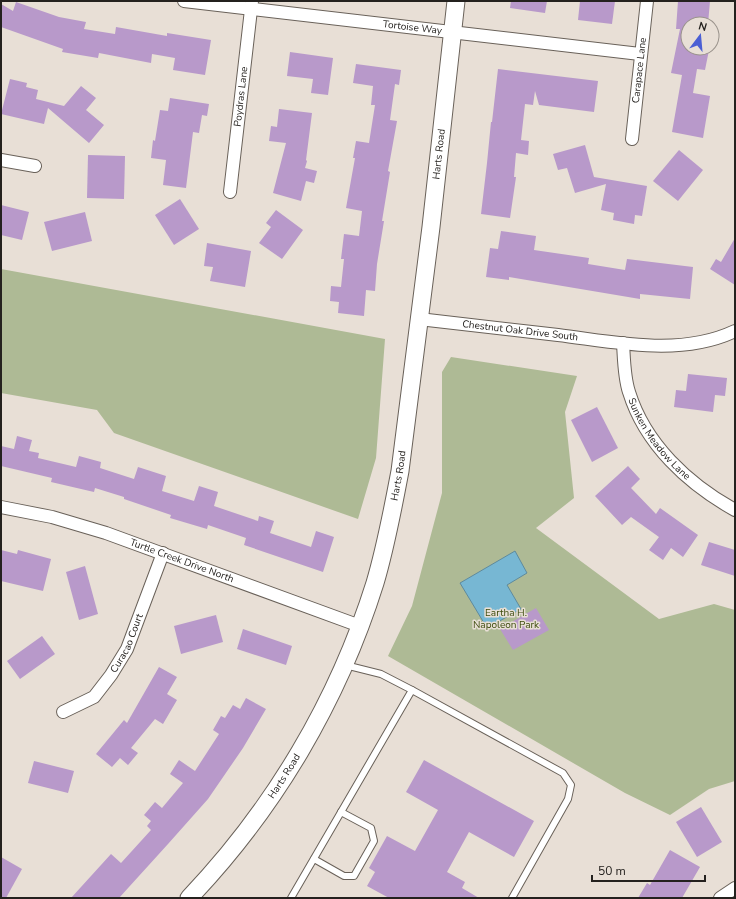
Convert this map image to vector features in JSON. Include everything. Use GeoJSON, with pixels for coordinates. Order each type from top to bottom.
{"type":"FeatureCollection","features":[{"type":"Feature","properties":{"kind":"street","name":"Tortoise Way"},"geometry":{"type":"LineString","coordinates":[[184,1],[251,5],[453,33],[640,54]]}},
{"type":"Feature","properties":{"kind":"street","name":"Harts Road"},"geometry":{"type":"LineString","coordinates":[[192,897],[249,828],[290,769],[313,730],[344,665],[360,626],[375,582],[396,494],[401,463],[418,319],[431,227],[456,1]]}},
{"type":"Feature","properties":{"kind":"street","name":"Carapace Lane"},"geometry":{"type":"LineString","coordinates":[[632,139],[640,54],[647,1]]}},
{"type":"Feature","properties":{"kind":"street","name":"Poydras Lane"},"geometry":{"type":"LineString","coordinates":[[230,192],[251,5]]}},
{"type":"Feature","properties":{"kind":"street"},"geometry":{"type":"LineString","coordinates":[[1,160],[35,166]]}},
{"type":"Feature","properties":{"kind":"street","name":"Chestnut Oak Drive South"},"geometry":{"type":"LineString","coordinates":[[418,319],[623,343],[664,346],[692,345],[723,337],[735,331]]}},
{"type":"Feature","properties":{"kind":"street","name":"Sunken Meadow Lane"},"geometry":{"type":"LineString","coordinates":[[623,343],[628,390],[637,414],[654,440],[671,462],[694,483],[719,501],[735,510]]}},
{"type":"Feature","properties":{"kind":"street","name":"Turtle Creek Drive North"},"geometry":{"type":"LineString","coordinates":[[1,507],[52,517],[106,533],[360,626]]}},
{"type":"Feature","properties":{"kind":"street","name":"Curacao Court"},"geometry":{"type":"LineString","coordinates":[[63,712],[94,697],[111,675],[127,649],[163,554]]}},
{"type":"Feature","properties":{"kind":"street"},"geometry":{"type":"LineString","coordinates":[[720,898],[735,888]]}},
{"type":"Feature","properties":{"kind":"lane"},"geometry":{"type":"LineString","coordinates":[[344,665],[380,674],[564,773],[571,785],[568,799],[512,898]]}},
{"type":"Feature","properties":{"kind":"lane"},"geometry":{"type":"LineString","coordinates":[[291,898],[412,690]]}},
{"type":"Feature","properties":{"kind":"lane"},"geometry":{"type":"LineString","coordinates":[[314,860],[344,876],[354,876],[374,841],[371,828],[341,812]]}},
{"type":"Feature","properties":{"kind":"green space"},"geometry":{"type":"Polygon","coordinates":[[[1,269],[385,339],[376,458],[358,519],[114,433],[97,410],[1,393],[1,269]]]}},
{"type":"Feature","properties":{"kind":"green space","name":"Eartha H. Napoleon Park"},"geometry":{"type":"Polygon","coordinates":[[[451,357],[577,376],[565,412],[574,498],[536,528],[659,619],[714,604],[735,610],[735,781],[709,789],[670,815],[625,793],[388,656],[412,606],[442,493],[442,372],[451,357]]]}},
{"type":"Feature","properties":{"kind":"water"},"geometry":{"type":"Polygon","coordinates":[[[515,551],[527,573],[507,585],[521,609],[487,628],[460,583],[515,551]]]}},
{"type":"Feature","properties":{"kind":"building"},"geometry":{"type":"Polygon","coordinates":[[[511,1],[547,1],[545,13],[510,8],[511,1]]]}},
{"type":"Feature","properties":{"kind":"building"},"geometry":{"type":"Polygon","coordinates":[[[580,1],[615,1],[612,24],[578,20],[580,1]]]}},
{"type":"Feature","properties":{"kind":"building"},"geometry":{"type":"Polygon","coordinates":[[[678,1],[710,1],[709,16],[680,16],[680,29],[676,29],[678,1]]]}},
{"type":"Feature","properties":{"kind":"building"},"geometry":{"type":"Polygon","coordinates":[[[16,2],[59,17],[86,22],[84,29],[115,34],[116,27],[167,36],[167,33],[211,40],[205,75],[173,70],[175,58],[152,54],[151,63],[99,53],[98,58],[62,52],[63,49],[1,27],[1,4],[13,11],[16,2]]]}},
{"type":"Feature","properties":{"kind":"building"},"geometry":{"type":"Polygon","coordinates":[[[680,29],[680,56],[708,56],[705,70],[697,69],[693,93],[710,96],[703,138],[672,132],[682,75],[671,73],[680,29]]]}},
{"type":"Feature","properties":{"kind":"building"},"geometry":{"type":"Polygon","coordinates":[[[290,52],[333,58],[328,95],[311,93],[313,79],[287,76],[290,52]]]}},
{"type":"Feature","properties":{"kind":"building"},"geometry":{"type":"Polygon","coordinates":[[[356,64],[401,70],[399,85],[395,84],[390,120],[397,121],[388,171],[390,172],[382,221],[384,221],[377,264],[375,291],[366,290],[364,316],[338,313],[339,302],[330,301],[331,286],[341,287],[344,259],[341,259],[344,234],[359,236],[362,211],[346,208],[355,158],[353,158],[356,141],[369,143],[375,105],[371,105],[373,86],[353,83],[356,64]]]}},
{"type":"Feature","properties":{"kind":"building"},"geometry":{"type":"Polygon","coordinates":[[[498,69],[598,81],[594,112],[539,105],[535,91],[533,105],[525,104],[521,140],[529,141],[528,155],[516,153],[514,177],[516,177],[510,218],[481,214],[498,69]]]}},
{"type":"Feature","properties":{"kind":"building"},"geometry":{"type":"Polygon","coordinates":[[[10,79],[27,83],[26,87],[38,90],[36,99],[64,106],[81,86],[96,98],[86,110],[104,125],[89,143],[48,108],[44,124],[1,114],[10,79]]]}},
{"type":"Feature","properties":{"kind":"building"},"geometry":{"type":"Polygon","coordinates":[[[170,98],[209,104],[207,116],[202,115],[199,133],[193,132],[186,188],[163,185],[166,160],[151,158],[153,140],[155,141],[160,110],[168,111],[170,98]]]}},
{"type":"Feature","properties":{"kind":"building"},"geometry":{"type":"Polygon","coordinates":[[[279,109],[312,113],[305,168],[317,171],[314,183],[306,181],[301,201],[273,193],[286,143],[269,141],[271,126],[277,127],[279,109]]]}},
{"type":"Feature","properties":{"kind":"building"},"geometry":{"type":"Polygon","coordinates":[[[585,145],[594,177],[647,186],[642,216],[635,215],[634,224],[613,220],[614,213],[601,210],[606,184],[575,193],[567,168],[558,170],[553,154],[585,145]]]}},
{"type":"Feature","properties":{"kind":"building"},"geometry":{"type":"Polygon","coordinates":[[[679,150],[703,170],[678,201],[653,181],[679,150]]]}},
{"type":"Feature","properties":{"kind":"building"},"geometry":{"type":"Polygon","coordinates":[[[88,155],[125,156],[124,199],[87,198],[88,155]]]}},
{"type":"Feature","properties":{"kind":"building"},"geometry":{"type":"Polygon","coordinates":[[[180,199],[199,229],[174,245],[155,215],[180,199]]]}},
{"type":"Feature","properties":{"kind":"building"},"geometry":{"type":"Polygon","coordinates":[[[1,205],[29,212],[22,240],[1,235],[1,205]]]}},
{"type":"Feature","properties":{"kind":"building"},"geometry":{"type":"Polygon","coordinates":[[[276,210],[303,230],[282,259],[259,243],[271,227],[266,223],[276,210]]]}},
{"type":"Feature","properties":{"kind":"building"},"geometry":{"type":"Polygon","coordinates":[[[85,212],[92,241],[52,251],[44,222],[85,212]]]}},
{"type":"Feature","properties":{"kind":"building"},"geometry":{"type":"Polygon","coordinates":[[[501,231],[536,236],[534,250],[589,258],[588,264],[625,270],[627,259],[693,267],[690,299],[640,294],[640,299],[509,277],[509,280],[486,277],[490,248],[498,249],[501,231]]]}},
{"type":"Feature","properties":{"kind":"building"},"geometry":{"type":"Polygon","coordinates":[[[735,238],[735,285],[710,269],[716,259],[721,262],[735,238]]]}},
{"type":"Feature","properties":{"kind":"building"},"geometry":{"type":"Polygon","coordinates":[[[207,243],[251,251],[245,287],[210,281],[213,267],[204,266],[207,243]]]}},
{"type":"Feature","properties":{"kind":"building"},"geometry":{"type":"Polygon","coordinates":[[[688,374],[727,378],[725,396],[715,395],[713,412],[674,407],[676,390],[686,391],[688,374]]]}},
{"type":"Feature","properties":{"kind":"building"},"geometry":{"type":"Polygon","coordinates":[[[597,407],[618,448],[592,462],[571,420],[597,407]]]}},
{"type":"Feature","properties":{"kind":"building"},"geometry":{"type":"Polygon","coordinates":[[[17,436],[32,440],[29,451],[39,453],[38,458],[76,467],[79,456],[101,462],[100,468],[134,479],[138,467],[166,476],[162,491],[194,501],[199,486],[218,492],[214,506],[258,521],[259,516],[274,521],[270,533],[311,547],[316,531],[334,537],[323,572],[244,545],[246,538],[208,525],[207,529],[170,518],[171,515],[124,499],[124,497],[95,488],[94,492],[51,482],[52,478],[1,466],[1,446],[14,449],[17,436]]]}},
{"type":"Feature","properties":{"kind":"building"},"geometry":{"type":"Polygon","coordinates":[[[628,466],[640,479],[631,488],[656,514],[660,508],[698,535],[683,557],[671,548],[663,560],[649,550],[659,537],[631,517],[622,525],[595,496],[628,466]]]}},
{"type":"Feature","properties":{"kind":"building"},"geometry":{"type":"Polygon","coordinates":[[[709,542],[735,550],[735,576],[701,565],[709,542]]]}},
{"type":"Feature","properties":{"kind":"building"},"geometry":{"type":"Polygon","coordinates":[[[1,550],[17,554],[18,550],[51,559],[43,591],[1,581],[1,550]]]}},
{"type":"Feature","properties":{"kind":"building"},"geometry":{"type":"Polygon","coordinates":[[[85,566],[98,614],[79,620],[66,572],[85,566]]]}},
{"type":"Feature","properties":{"kind":"building"},"geometry":{"type":"Polygon","coordinates":[[[536,608],[549,630],[513,650],[500,629],[536,608]]]}},
{"type":"Feature","properties":{"kind":"building"},"geometry":{"type":"Polygon","coordinates":[[[216,615],[223,642],[181,654],[174,626],[216,615]]]}},
{"type":"Feature","properties":{"kind":"building"},"geometry":{"type":"Polygon","coordinates":[[[243,629],[292,646],[286,665],[237,649],[243,629]]]}},
{"type":"Feature","properties":{"kind":"building"},"geometry":{"type":"Polygon","coordinates":[[[42,636],[55,654],[20,679],[7,661],[42,636]]]}},
{"type":"Feature","properties":{"kind":"building"},"geometry":{"type":"Polygon","coordinates":[[[159,667],[177,677],[167,694],[177,700],[163,724],[155,719],[131,748],[138,753],[128,765],[120,758],[112,767],[96,754],[124,720],[127,723],[159,667]]]}},
{"type":"Feature","properties":{"kind":"building"},"geometry":{"type":"Polygon","coordinates":[[[246,698],[266,709],[243,748],[208,799],[119,898],[71,898],[111,854],[121,863],[151,830],[147,826],[151,821],[144,815],[155,802],[162,808],[183,783],[170,774],[179,760],[195,771],[219,734],[213,730],[221,716],[225,718],[233,705],[240,709],[246,698]]]}},
{"type":"Feature","properties":{"kind":"building"},"geometry":{"type":"Polygon","coordinates":[[[424,760],[534,821],[514,857],[469,832],[447,872],[465,882],[462,888],[479,898],[389,898],[367,886],[375,872],[369,868],[387,836],[415,851],[438,810],[406,792],[424,760]]]}},
{"type":"Feature","properties":{"kind":"building"},"geometry":{"type":"Polygon","coordinates":[[[34,761],[74,771],[68,793],[28,783],[34,761]]]}},
{"type":"Feature","properties":{"kind":"building"},"geometry":{"type":"Polygon","coordinates":[[[701,807],[722,842],[697,857],[676,822],[701,807]]]}},
{"type":"Feature","properties":{"kind":"building"},"geometry":{"type":"Polygon","coordinates":[[[670,850],[700,867],[682,898],[638,898],[647,883],[650,885],[670,850]]]}},
{"type":"Feature","properties":{"kind":"building"},"geometry":{"type":"Polygon","coordinates":[[[1,857],[22,869],[6,898],[1,898],[1,857]]]}}]}
